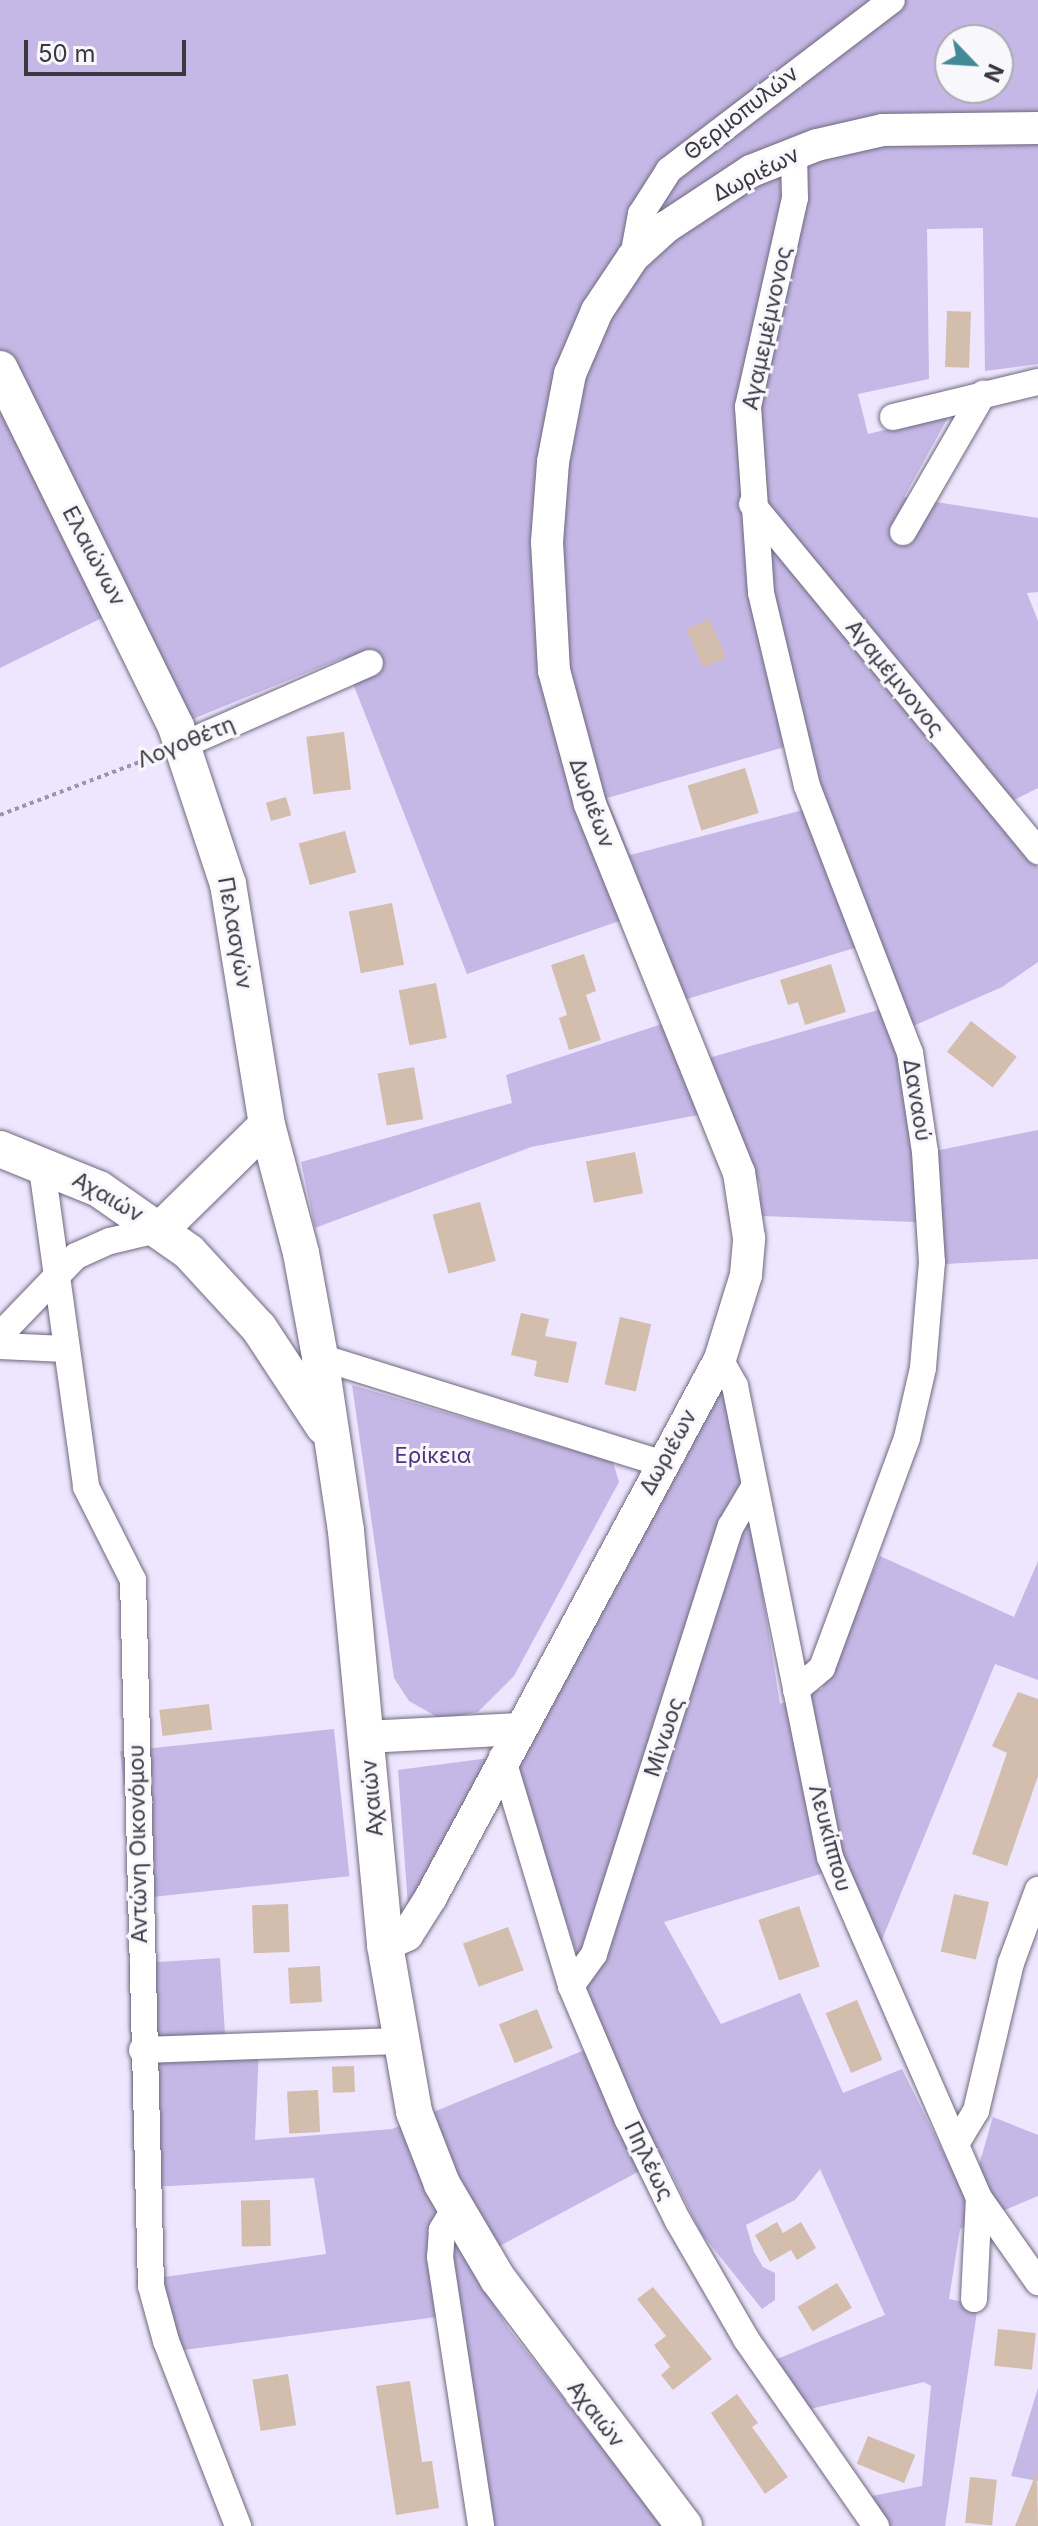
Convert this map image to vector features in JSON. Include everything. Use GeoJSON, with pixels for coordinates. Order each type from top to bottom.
{"type":"FeatureCollection","features":[{"type":"Feature","properties":{"kind":"main road","name":"Ελαιώνων"},"geometry":{"type":"LineString","coordinates":[[0,369],[120,605],[183,745]]}},
{"type":"Feature","properties":{"kind":"main road","name":"Πελασγών"},"geometry":{"type":"LineString","coordinates":[[183,745],[228,884],[267,1125],[301,1253],[333,1442]]}},
{"type":"Feature","properties":{"kind":"main road"},"geometry":{"type":"LineString","coordinates":[[161,1229],[267,1125]]}},
{"type":"Feature","properties":{"kind":"main road","name":"Αχαιών"},"geometry":{"type":"LineString","coordinates":[[0,1149],[41,1161],[99,1189],[161,1229],[243,1308],[333,1442],[367,1737],[385,1945],[414,2112],[455,2208],[540,2341],[684,2526]]}},
{"type":"Feature","properties":{"kind":"street","name":"Θερμοπυλών"},"geometry":{"type":"LineString","coordinates":[[633,257],[646,203],[679,161],[892,0]]}},
{"type":"Feature","properties":{"kind":"street","name":"Δωριέων"},"geometry":{"type":"LineString","coordinates":[[385,1945],[399,1942],[415,1925],[502,1757],[720,1359],[746,1275],[744,1196],[731,1151],[583,784],[558,691],[548,625],[549,502],[564,397],[588,329],[633,257],[723,187],[794,152],[883,130],[1038,128]]}},
{"type":"Feature","properties":{"kind":"street","name":"Αγαμεμέμνονος"},"geometry":{"type":"LineString","coordinates":[[752,504],[748,407],[795,198],[794,152]]}},
{"type":"Feature","properties":{"kind":"street"},"geometry":{"type":"LineString","coordinates":[[893,417],[1038,382]]}},
{"type":"Feature","properties":{"kind":"street"},"geometry":{"type":"LineString","coordinates":[[903,532],[983,394]]}},
{"type":"Feature","properties":{"kind":"street","name":"Αγαμέμνονος"},"geometry":{"type":"LineString","coordinates":[[752,504],[1038,851]]}},
{"type":"Feature","properties":{"kind":"street","name":"Δαναού"},"geometry":{"type":"LineString","coordinates":[[752,504],[766,621],[795,747],[826,843],[910,1053],[925,1152],[932,1250],[928,1337],[907,1438],[822,1668],[796,1690]]}},
{"type":"Feature","properties":{"kind":"street","name":"Λογοθέτη"},"geometry":{"type":"LineString","coordinates":[[183,745],[370,663]]}},
{"type":"Feature","properties":{"kind":"street","name":"Αντώνη Οικονόμου"},"geometry":{"type":"LineString","coordinates":[[41,1161],[59,1269],[65,1349],[86,1487],[133,1580],[142,2050],[153,2298],[238,2526]]}},
{"type":"Feature","properties":{"kind":"street"},"geometry":{"type":"LineString","coordinates":[[0,1335],[59,1269],[96,1246],[161,1229]]}},
{"type":"Feature","properties":{"kind":"street"},"geometry":{"type":"LineString","coordinates":[[0,1346],[65,1349]]}},
{"type":"Feature","properties":{"kind":"street"},"geometry":{"type":"LineString","coordinates":[[320,1357],[661,1463]]}},
{"type":"Feature","properties":{"kind":"street","name":"Λευκίππου"},"geometry":{"type":"LineString","coordinates":[[720,1359],[735,1386],[835,1873],[979,2198],[1038,2282]]}},
{"type":"Feature","properties":{"kind":"street","name":"Μίνωος"},"geometry":{"type":"LineString","coordinates":[[571,1986],[594,1954],[731,1526],[754,1487]]}},
{"type":"Feature","properties":{"kind":"street"},"geometry":{"type":"LineString","coordinates":[[367,1737],[518,1729]]}},
{"type":"Feature","properties":{"kind":"street","name":"Πηλέως"},"geometry":{"type":"LineString","coordinates":[[502,1757],[571,1986],[678,2221],[746,2339],[876,2526]]}},
{"type":"Feature","properties":{"kind":"street"},"geometry":{"type":"LineString","coordinates":[[956,2144],[976,2111],[1011,1963],[1037,1894]]}},
{"type":"Feature","properties":{"kind":"street"},"geometry":{"type":"LineString","coordinates":[[142,2050],[400,2041]]}},
{"type":"Feature","properties":{"kind":"street"},"geometry":{"type":"LineString","coordinates":[[974,2299],[979,2198]]}},
{"type":"Feature","properties":{"kind":"street"},"geometry":{"type":"LineString","coordinates":[[455,2208],[442,2230],[440,2257],[481,2526]]}},
{"type":"Feature","properties":{"kind":"path","name":"Λογοθέτη"},"geometry":{"type":"LineString","coordinates":[[0,815],[183,745]]}},
{"type":"Feature","properties":{"kind":"green space"},"geometry":{"type":"Polygon","coordinates":[[[0,0],[1038,0],[1038,364],[985,371],[983,228],[927,229],[929,379],[858,394],[868,434],[950,414],[904,497],[1038,518],[1038,592],[1027,593],[1038,621],[1038,788],[994,810],[1038,868],[1038,962],[1002,987],[895,1034],[935,1151],[1038,1130],[1038,1259],[945,1264],[939,1223],[760,1216],[760,1185],[724,1110],[531,1147],[315,1228],[301,1162],[512,1103],[506,1075],[665,1023],[684,1065],[903,1003],[874,942],[684,1000],[651,910],[467,974],[343,658],[161,732],[110,614],[0,668],[0,0]],[[802,742],[607,798],[630,855],[822,805],[802,742]]]}},
{"type":"Feature","properties":{"kind":"green space","name":"Ερίκεια"},"geometry":{"type":"Polygon","coordinates":[[[352,1385],[613,1462],[619,1482],[514,1676],[478,1712],[441,1719],[409,1701],[394,1678],[352,1385]]]}},
{"type":"Feature","properties":{"kind":"green space"},"geometry":{"type":"Polygon","coordinates":[[[714,1387],[725,1396],[738,1439],[780,1704],[822,1689],[880,1556],[1014,1617],[1038,1561],[1038,1680],[995,1664],[881,1942],[843,1867],[664,1922],[721,2024],[800,1993],[843,2093],[902,2069],[955,2176],[979,2165],[993,2117],[1038,2135],[1038,2196],[960,2229],[949,2299],[978,2305],[945,2526],[890,2526],[872,2496],[922,2486],[931,2386],[924,2382],[810,2409],[777,2359],[885,2315],[820,2169],[795,2200],[746,2225],[754,2252],[763,2267],[775,2273],[775,2300],[762,2309],[701,2233],[664,2158],[468,2263],[509,2329],[664,2526],[490,2526],[460,2314],[161,2353],[136,2281],[326,2254],[314,2178],[134,2188],[129,1964],[220,1958],[226,2049],[259,2048],[255,2140],[392,2129],[587,2049],[633,2100],[602,2033],[513,1756],[408,1906],[398,1770],[512,1755],[714,1387]]]}},
{"type":"Feature","properties":{"kind":"green space"},"geometry":{"type":"Polygon","coordinates":[[[334,1729],[349,1876],[136,1899],[120,1751],[334,1729]]]}},
{"type":"Feature","properties":{"kind":"green space"},"geometry":{"type":"Polygon","coordinates":[[[1038,2388],[1038,2481],[1011,2476],[1038,2388]]]}},
{"type":"Feature","properties":{"kind":"building"},"geometry":{"type":"Polygon","coordinates":[[[947,311],[971,312],[969,368],[945,367],[947,311]]]}},
{"type":"Feature","properties":{"kind":"building"},"geometry":{"type":"Polygon","coordinates":[[[709,619],[726,657],[703,668],[686,629],[709,619]]]}},
{"type":"Feature","properties":{"kind":"building"},"geometry":{"type":"Polygon","coordinates":[[[344,732],[351,790],[313,794],[306,737],[344,732]]]}},
{"type":"Feature","properties":{"kind":"building"},"geometry":{"type":"Polygon","coordinates":[[[745,768],[759,813],[701,830],[688,786],[745,768]]]}},
{"type":"Feature","properties":{"kind":"building"},"geometry":{"type":"Polygon","coordinates":[[[286,797],[291,815],[271,821],[266,803],[286,797]]]}},
{"type":"Feature","properties":{"kind":"building"},"geometry":{"type":"Polygon","coordinates":[[[345,831],[356,873],[310,885],[299,843],[345,831]]]}},
{"type":"Feature","properties":{"kind":"building"},"geometry":{"type":"Polygon","coordinates":[[[392,903],[404,965],[361,973],[349,911],[392,903]]]}},
{"type":"Feature","properties":{"kind":"building"},"geometry":{"type":"Polygon","coordinates":[[[584,954],[596,991],[586,995],[601,1040],[569,1050],[559,1018],[567,1015],[551,965],[584,954]]]}},
{"type":"Feature","properties":{"kind":"building"},"geometry":{"type":"Polygon","coordinates":[[[831,964],[846,1012],[805,1025],[798,1002],[788,1005],[780,980],[831,964]]]}},
{"type":"Feature","properties":{"kind":"building"},"geometry":{"type":"Polygon","coordinates":[[[436,983],[447,1038],[409,1045],[399,990],[436,983]]]}},
{"type":"Feature","properties":{"kind":"building"},"geometry":{"type":"Polygon","coordinates":[[[971,1021],[1017,1057],[993,1087],[947,1052],[971,1021]]]}},
{"type":"Feature","properties":{"kind":"building"},"geometry":{"type":"Polygon","coordinates":[[[414,1067],[423,1119],[387,1126],[378,1073],[414,1067]]]}},
{"type":"Feature","properties":{"kind":"building"},"geometry":{"type":"Polygon","coordinates":[[[635,1152],[643,1193],[594,1203],[586,1162],[635,1152]]]}},
{"type":"Feature","properties":{"kind":"building"},"geometry":{"type":"Polygon","coordinates":[[[480,1202],[496,1261],[448,1274],[433,1215],[480,1202]]]}},
{"type":"Feature","properties":{"kind":"building"},"geometry":{"type":"Polygon","coordinates":[[[521,1313],[549,1319],[545,1336],[577,1342],[568,1383],[534,1376],[537,1361],[511,1355],[521,1313]]]}},
{"type":"Feature","properties":{"kind":"building"},"geometry":{"type":"Polygon","coordinates":[[[620,1317],[651,1324],[636,1391],[604,1384],[620,1317]]]}},
{"type":"Feature","properties":{"kind":"building"},"geometry":{"type":"Polygon","coordinates":[[[1018,1692],[1038,1699],[1038,1776],[1007,1866],[972,1854],[1007,1753],[992,1746],[1018,1692]]]}},
{"type":"Feature","properties":{"kind":"building"},"geometry":{"type":"Polygon","coordinates":[[[209,1704],[212,1730],[163,1736],[159,1710],[209,1704]]]}},
{"type":"Feature","properties":{"kind":"building"},"geometry":{"type":"Polygon","coordinates":[[[954,1894],[989,1902],[976,1960],[941,1951],[954,1894]]]}},
{"type":"Feature","properties":{"kind":"building"},"geometry":{"type":"Polygon","coordinates":[[[288,1904],[290,1952],[254,1953],[252,1905],[288,1904]]]}},
{"type":"Feature","properties":{"kind":"building"},"geometry":{"type":"Polygon","coordinates":[[[799,1906],[820,1967],[779,1981],[758,1920],[799,1906]]]}},
{"type":"Feature","properties":{"kind":"building"},"geometry":{"type":"Polygon","coordinates":[[[508,1927],[524,1970],[479,1987],[463,1943],[508,1927]]]}},
{"type":"Feature","properties":{"kind":"building"},"geometry":{"type":"Polygon","coordinates":[[[320,1966],[322,2002],[290,2004],[288,1968],[320,1966]]]}},
{"type":"Feature","properties":{"kind":"building"},"geometry":{"type":"Polygon","coordinates":[[[857,2000],[882,2060],[851,2073],[826,2013],[857,2000]]]}},
{"type":"Feature","properties":{"kind":"building"},"geometry":{"type":"Polygon","coordinates":[[[537,2009],[553,2048],[515,2063],[499,2024],[537,2009]]]}},
{"type":"Feature","properties":{"kind":"building"},"geometry":{"type":"Polygon","coordinates":[[[354,2066],[355,2092],[333,2093],[332,2067],[354,2066]]]}},
{"type":"Feature","properties":{"kind":"building"},"geometry":{"type":"Polygon","coordinates":[[[318,2090],[320,2132],[289,2134],[287,2092],[318,2090]]]}},
{"type":"Feature","properties":{"kind":"building"},"geometry":{"type":"Polygon","coordinates":[[[270,2200],[271,2246],[242,2246],[241,2201],[270,2200]]]}},
{"type":"Feature","properties":{"kind":"building"},"geometry":{"type":"Polygon","coordinates":[[[777,2222],[783,2233],[801,2222],[816,2248],[797,2260],[791,2250],[770,2262],[755,2235],[777,2222]]]}},
{"type":"Feature","properties":{"kind":"building"},"geometry":{"type":"Polygon","coordinates":[[[837,2283],[852,2308],[813,2332],[798,2307],[837,2283]]]}},
{"type":"Feature","properties":{"kind":"building"},"geometry":{"type":"Polygon","coordinates":[[[653,2287],[712,2359],[673,2390],[661,2375],[670,2367],[654,2345],[666,2336],[637,2299],[653,2287]]]}},
{"type":"Feature","properties":{"kind":"building"},"geometry":{"type":"Polygon","coordinates":[[[998,2329],[1036,2333],[1032,2370],[994,2366],[998,2329]]]}},
{"type":"Feature","properties":{"kind":"building"},"geometry":{"type":"Polygon","coordinates":[[[288,2374],[296,2425],[261,2431],[252,2380],[288,2374]]]}},
{"type":"Feature","properties":{"kind":"building"},"geometry":{"type":"Polygon","coordinates":[[[410,2381],[422,2462],[432,2461],[439,2508],[396,2515],[376,2386],[410,2381]]]}},
{"type":"Feature","properties":{"kind":"building"},"geometry":{"type":"Polygon","coordinates":[[[737,2394],[758,2423],[752,2427],[788,2477],[765,2494],[711,2413],[737,2394]]]}},
{"type":"Feature","properties":{"kind":"building"},"geometry":{"type":"Polygon","coordinates":[[[868,2436],[915,2455],[904,2483],[857,2464],[868,2436]]]}},
{"type":"Feature","properties":{"kind":"building"},"geometry":{"type":"Polygon","coordinates":[[[1037,2471],[1038,2526],[1015,2526],[1037,2471]]]}},
{"type":"Feature","properties":{"kind":"building"},"geometry":{"type":"Polygon","coordinates":[[[970,2477],[997,2480],[992,2526],[965,2523],[970,2477]]]}}]}
